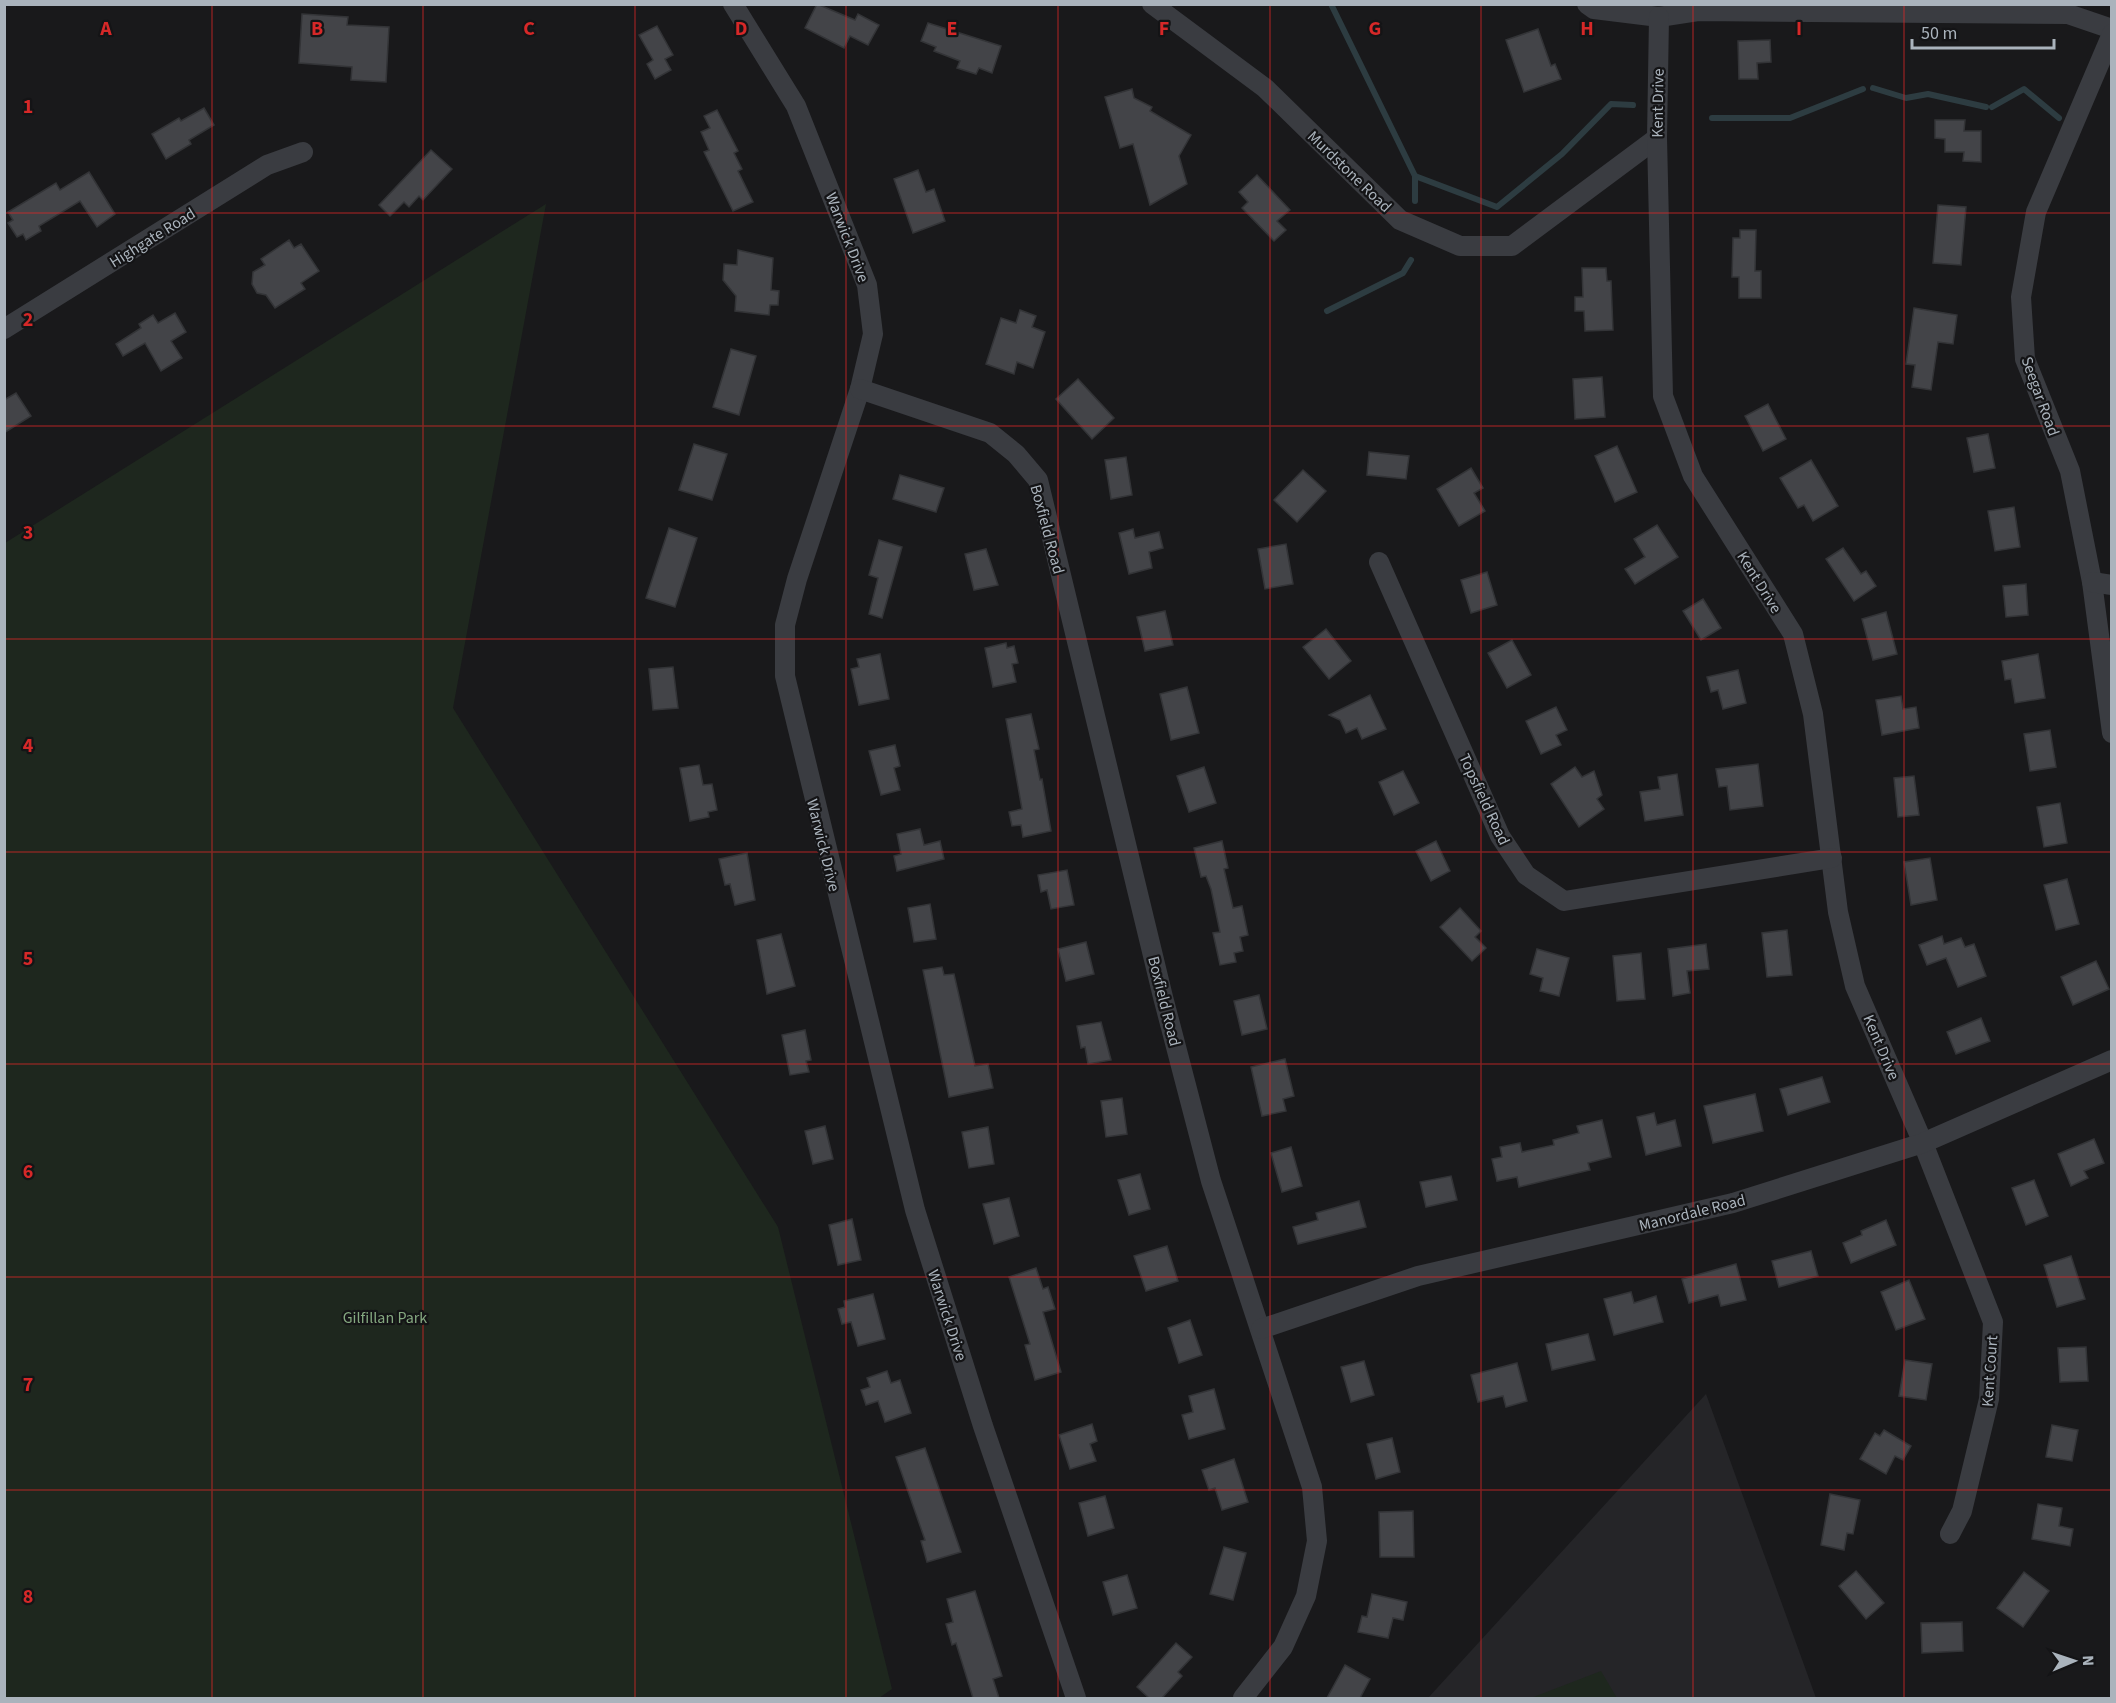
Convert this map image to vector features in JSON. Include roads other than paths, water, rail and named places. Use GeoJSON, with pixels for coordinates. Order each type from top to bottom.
{"type":"FeatureCollection","features":[{"type":"Feature","properties":{"kind":"street","name":"Warwick Drive"},"geometry":{"type":"LineString","coordinates":[[733,4],[796,106],[867,285],[873,334],[861,389],[796,579],[785,625],[784,676],[915,1210],[987,1437],[1076,1698]]}},
{"type":"Feature","properties":{"kind":"street","name":"Murdstone Road"},"geometry":{"type":"LineString","coordinates":[[1152,4],[1266,88],[1400,219],[1460,246],[1512,246],[1657,138]]}},
{"type":"Feature","properties":{"kind":"street"},"geometry":{"type":"LineString","coordinates":[[1587,4],[1594,9],[1659,17],[1698,11],[2068,14],[2112,29]]}},
{"type":"Feature","properties":{"kind":"street","name":"Kent Drive"},"geometry":{"type":"LineString","coordinates":[[1659,17],[1657,138],[1664,396],[1693,476],[1793,634],[1813,714],[1838,912],[1855,986],[1923,1143]]}},
{"type":"Feature","properties":{"kind":"street","name":"Seegar Road"},"geometry":{"type":"LineString","coordinates":[[2112,34],[2036,212],[2021,297],[2025,359],[2070,471],[2102,583],[2112,733]]}},
{"type":"Feature","properties":{"kind":"street","name":"Highgate Road"},"geometry":{"type":"LineString","coordinates":[[4,329],[267,165],[303,152]]}},
{"type":"Feature","properties":{"kind":"street","name":"Boxfield Road"},"geometry":{"type":"LineString","coordinates":[[861,389],[990,433],[1016,454],[1038,480],[1163,997],[1211,1181],[1312,1487],[1317,1541],[1306,1596],[1283,1647],[1243,1698]]}},
{"type":"Feature","properties":{"kind":"street","name":"Topsfield Road"},"geometry":{"type":"LineString","coordinates":[[1379,562],[1500,836],[1526,875],[1564,900],[1832,858]]}},
{"type":"Feature","properties":{"kind":"street","name":"Manordale Road"},"geometry":{"type":"LineString","coordinates":[[1261,1329],[1418,1276],[1733,1203],[1923,1143],[2112,1060]]}},
{"type":"Feature","properties":{"kind":"street","name":"Kent Court"},"geometry":{"type":"LineString","coordinates":[[1923,1143],[1993,1322],[1989,1399],[1962,1511],[1950,1534]]}},
{"type":"Feature","properties":{"kind":"waterway"},"geometry":{"type":"LineString","coordinates":[[1331,4],[1415,176],[1497,207],[1562,154],[1611,104],[1633,105]]}},
{"type":"Feature","properties":{"kind":"waterway"},"geometry":{"type":"LineString","coordinates":[[1873,88],[1906,98],[1928,94],[1986,107]]}},
{"type":"Feature","properties":{"kind":"waterway"},"geometry":{"type":"LineString","coordinates":[[1712,118],[1790,118],[1863,89]]}},
{"type":"Feature","properties":{"kind":"waterway"},"geometry":{"type":"LineString","coordinates":[[1992,107],[2024,89],[2059,118]]}},
{"type":"Feature","properties":{"kind":"waterway"},"geometry":{"type":"LineString","coordinates":[[1415,176],[1415,201]]}},
{"type":"Feature","properties":{"kind":"waterway"},"geometry":{"type":"LineString","coordinates":[[1327,311],[1403,273],[1411,260]]}},
{"type":"Feature","properties":{"kind":"park label","name":"Gilfillan Park"},"geometry":{"type":"Point","coordinates":[385,1317]}}]}
